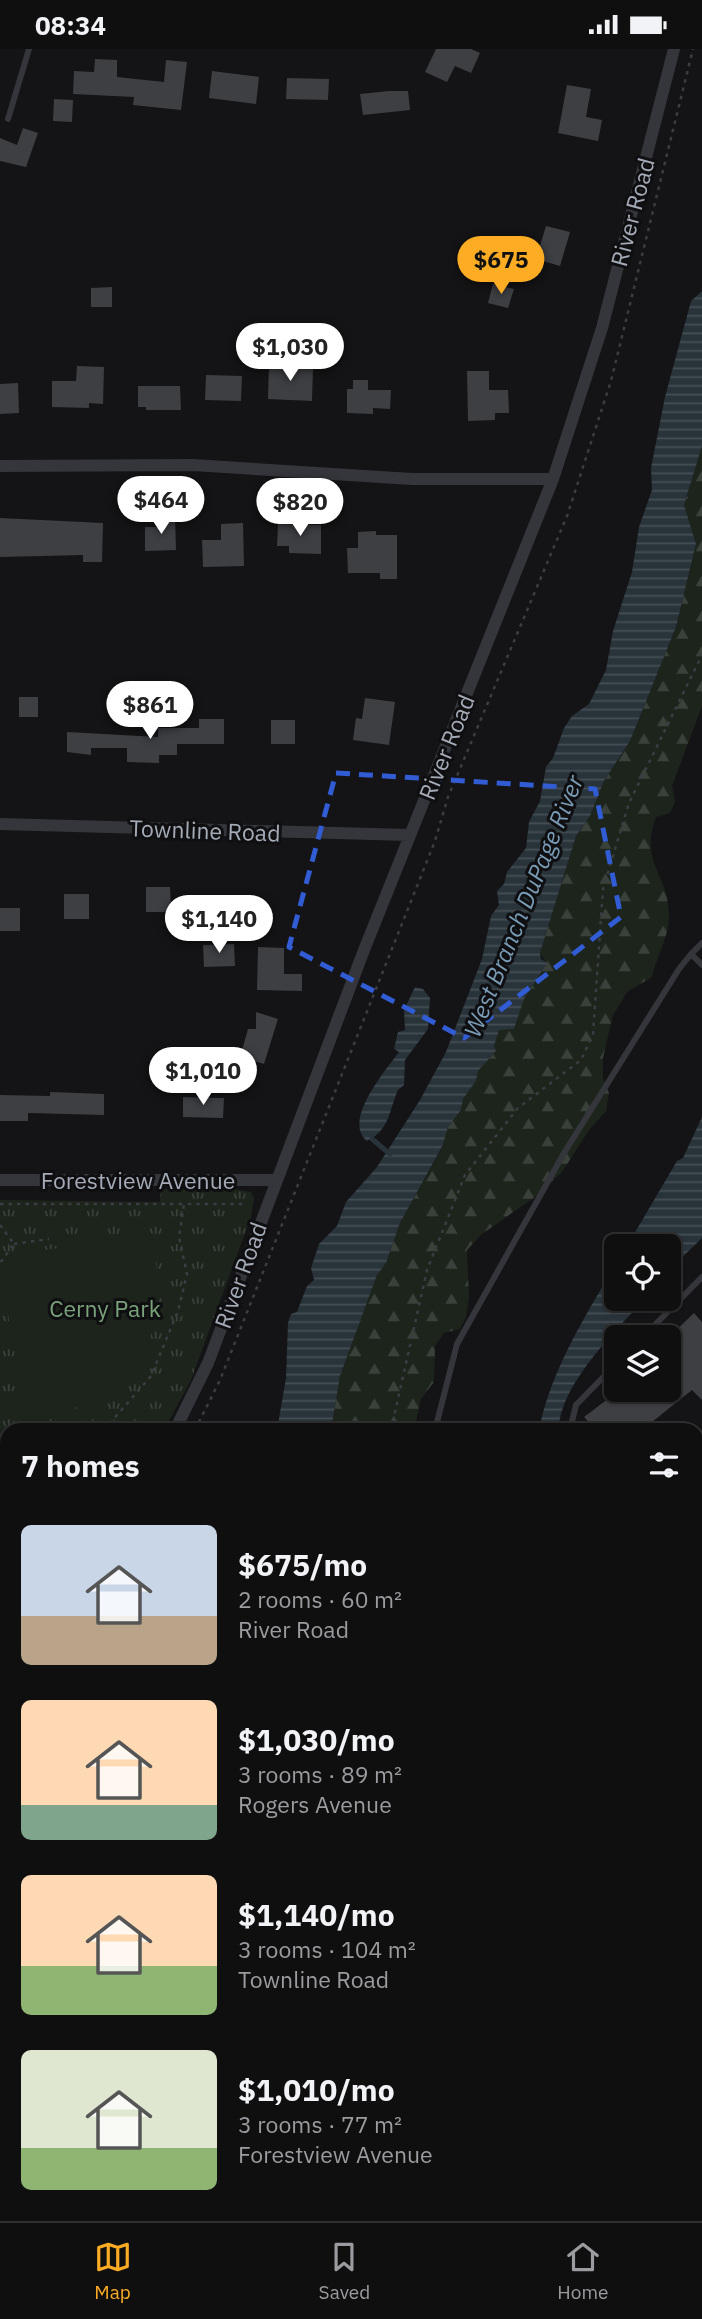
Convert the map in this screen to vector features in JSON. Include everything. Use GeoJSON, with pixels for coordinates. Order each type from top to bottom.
{"type":"FeatureCollection","features":[{"type":"Feature","properties":{"kind":"street","name":"River Road"},"geometry":{"type":"LineString","coordinates":[[178,1423],[208,1363],[275,1180],[409,835],[553,479],[601,328],[674,49]]}},
{"type":"Feature","properties":{"kind":"street"},"geometry":{"type":"LineString","coordinates":[[0,466],[192,465],[412,478],[553,479]]}},
{"type":"Feature","properties":{"kind":"street","name":"Townline Road"},"geometry":{"type":"LineString","coordinates":[[0,824],[409,835]]}},
{"type":"Feature","properties":{"kind":"street","name":"Forestview Avenue"},"geometry":{"type":"LineString","coordinates":[[0,1180],[275,1180]]}},
{"type":"Feature","properties":{"kind":"lane"},"geometry":{"type":"LineString","coordinates":[[8,119],[29,49]]}},
{"type":"Feature","properties":{"kind":"lane"},"geometry":{"type":"LineString","coordinates":[[437,1423],[457,1345],[564,1153],[652,1008],[702,943]]}},
{"type":"Feature","properties":{"kind":"lane"},"geometry":{"type":"LineString","coordinates":[[691,954],[702,965]]}},
{"type":"Feature","properties":{"kind":"lane"},"geometry":{"type":"LineString","coordinates":[[656,1325],[700,1283]]}},
{"type":"Feature","properties":{"kind":"lane"},"geometry":{"type":"LineString","coordinates":[[572,1423],[576,1405],[604,1376]]}},
{"type":"Feature","properties":{"kind":"path"},"geometry":{"type":"LineString","coordinates":[[198,1423],[220,1380],[438,833],[448,797],[567,516],[611,381],[693,49]]}},
{"type":"Feature","properties":{"kind":"path"},"geometry":{"type":"LineString","coordinates":[[393,1423],[427,1270],[465,1175],[518,1108],[581,1060],[593,1034],[603,889],[629,803],[702,655]]}},
{"type":"Feature","properties":{"kind":"path"},"geometry":{"type":"LineString","coordinates":[[0,1204],[245,1204]]}},
{"type":"Feature","properties":{"kind":"path"},"geometry":{"type":"LineString","coordinates":[[117,1423],[113,1421],[151,1376],[178,1311],[187,1274],[180,1237],[184,1204]]}},
{"type":"Feature","properties":{"kind":"path"},"geometry":{"type":"LineString","coordinates":[[0,1225],[13,1244]]}},
{"type":"Feature","properties":{"kind":"path"},"geometry":{"type":"LineString","coordinates":[[0,1263],[13,1244],[49,1240]]}},
{"type":"Feature","properties":{"kind":"highlighted area"},"geometry":{"type":"Polygon","coordinates":[[[336,773],[595,789],[621,917],[464,1038],[289,947],[336,773]]]}},
{"type":"Feature","properties":{"kind":"green space"},"geometry":{"type":"Polygon","coordinates":[[[702,446],[702,706],[672,786],[675,802],[670,813],[656,817],[652,833],[652,857],[664,888],[669,922],[652,977],[627,992],[613,1015],[603,1058],[603,1079],[609,1093],[606,1111],[589,1130],[562,1172],[535,1197],[482,1234],[467,1250],[469,1298],[466,1317],[460,1329],[444,1333],[435,1346],[434,1382],[421,1399],[416,1423],[332,1423],[340,1376],[377,1275],[386,1263],[400,1223],[443,1146],[448,1127],[461,1110],[463,1099],[476,1081],[478,1071],[496,1051],[494,1046],[499,1030],[504,1028],[546,963],[540,953],[576,836],[590,816],[604,781],[630,741],[676,627],[696,544],[684,505],[702,446]]]}},
{"type":"Feature","properties":{"kind":"green space","name":"Cerny Park"},"geometry":{"type":"Polygon","coordinates":[[[161,1189],[234,1189],[251,1192],[254,1198],[251,1217],[191,1380],[168,1423],[0,1423],[0,1200],[160,1202],[161,1189]]]}},
{"type":"Feature","properties":{"kind":"green space"},"geometry":{"type":"Polygon","coordinates":[[[151,1233],[157,1273],[157,1307],[151,1336],[138,1360],[120,1380],[96,1398],[30,1423],[27,1423],[0,1268],[8,1256],[151,1233]]]}},
{"type":"Feature","properties":{"kind":"water","name":"West Branch DuPage River"},"geometry":{"type":"Polygon","coordinates":[[[702,291],[702,446],[684,505],[696,544],[676,627],[630,741],[604,781],[590,816],[576,836],[540,953],[541,959],[547,963],[524,999],[514,1029],[499,1030],[494,1046],[496,1051],[478,1071],[476,1081],[463,1099],[461,1110],[448,1127],[443,1145],[400,1223],[386,1263],[377,1275],[340,1376],[332,1423],[278,1423],[286,1378],[288,1323],[291,1314],[297,1312],[307,1286],[314,1280],[311,1268],[319,1244],[337,1226],[346,1202],[377,1167],[420,1100],[446,1052],[482,959],[491,916],[499,905],[497,891],[504,884],[507,872],[526,848],[529,822],[540,801],[546,767],[553,758],[564,728],[572,716],[589,704],[606,670],[613,631],[632,572],[639,527],[652,490],[651,468],[665,397],[691,301],[702,291]]]}},
{"type":"Feature","properties":{"kind":"water"},"geometry":{"type":"Polygon","coordinates":[[[415,987],[423,989],[430,998],[428,1029],[405,1060],[404,1085],[398,1090],[385,1125],[367,1141],[361,1132],[359,1121],[362,1109],[376,1083],[399,1052],[394,1049],[398,1032],[405,1030],[404,1010],[415,987]]]}},
{"type":"Feature","properties":{"kind":"water"},"geometry":{"type":"Polygon","coordinates":[[[702,1117],[702,1238],[681,1258],[681,1234],[634,1234],[677,1161],[683,1158],[702,1117]]]}},
{"type":"Feature","properties":{"kind":"water"},"geometry":{"type":"Polygon","coordinates":[[[604,1285],[604,1311],[634,1311],[621,1325],[604,1325],[604,1343],[568,1395],[560,1423],[541,1423],[560,1365],[604,1285]]]}},
{"type":"Feature","properties":{"kind":"building"},"geometry":{"type":"Polygon","coordinates":[[[436,49],[471,49],[480,53],[471,73],[455,66],[447,82],[425,72],[436,49]]]}},
{"type":"Feature","properties":{"kind":"building"},"geometry":{"type":"Polygon","coordinates":[[[95,59],[117,60],[117,77],[164,82],[166,60],[187,62],[181,110],[133,105],[134,97],[73,94],[74,71],[94,72],[95,59]]]}},
{"type":"Feature","properties":{"kind":"building"},"geometry":{"type":"Polygon","coordinates":[[[212,71],[259,77],[256,104],[209,98],[212,71]]]}},
{"type":"Feature","properties":{"kind":"building"},"geometry":{"type":"Polygon","coordinates":[[[287,78],[329,79],[328,100],[286,99],[287,78]]]}},
{"type":"Feature","properties":{"kind":"building"},"geometry":{"type":"Polygon","coordinates":[[[567,85],[591,89],[586,117],[602,120],[598,141],[558,133],[567,85]]]}},
{"type":"Feature","properties":{"kind":"building"},"geometry":{"type":"Polygon","coordinates":[[[408,91],[410,110],[363,115],[360,94],[408,91]]]}},
{"type":"Feature","properties":{"kind":"building"},"geometry":{"type":"Polygon","coordinates":[[[54,99],[73,100],[72,122],[53,121],[54,99]]]}},
{"type":"Feature","properties":{"kind":"building"},"geometry":{"type":"Polygon","coordinates":[[[23,128],[38,133],[26,167],[0,161],[0,138],[17,145],[23,128]]]}},
{"type":"Feature","properties":{"kind":"building"},"geometry":{"type":"Polygon","coordinates":[[[546,226],[570,232],[560,266],[536,259],[546,226]]]}},
{"type":"Feature","properties":{"kind":"building"},"geometry":{"type":"Polygon","coordinates":[[[493,284],[514,289],[508,308],[488,303],[493,284]]]}},
{"type":"Feature","properties":{"kind":"building"},"geometry":{"type":"Polygon","coordinates":[[[112,287],[112,307],[91,307],[91,288],[112,287]]]}},
{"type":"Feature","properties":{"kind":"building"},"geometry":{"type":"Polygon","coordinates":[[[269,365],[313,367],[312,401],[268,399],[269,365]]]}},
{"type":"Feature","properties":{"kind":"building"},"geometry":{"type":"Polygon","coordinates":[[[77,366],[104,367],[103,404],[89,403],[89,408],[52,407],[52,381],[76,381],[77,366]]]}},
{"type":"Feature","properties":{"kind":"building"},"geometry":{"type":"Polygon","coordinates":[[[467,371],[489,371],[489,390],[508,390],[509,413],[495,413],[495,420],[468,421],[467,371]]]}},
{"type":"Feature","properties":{"kind":"building"},"geometry":{"type":"Polygon","coordinates":[[[206,375],[242,376],[241,401],[205,400],[206,375]]]}},
{"type":"Feature","properties":{"kind":"building"},"geometry":{"type":"Polygon","coordinates":[[[353,380],[368,380],[368,390],[391,390],[390,409],[373,408],[373,414],[347,413],[347,389],[353,389],[353,380]]]}},
{"type":"Feature","properties":{"kind":"building"},"geometry":{"type":"Polygon","coordinates":[[[18,383],[19,413],[0,414],[0,384],[18,383]]]}},
{"type":"Feature","properties":{"kind":"building"},"geometry":{"type":"Polygon","coordinates":[[[138,386],[180,386],[181,410],[146,410],[146,407],[138,407],[138,386]]]}},
{"type":"Feature","properties":{"kind":"building"},"geometry":{"type":"Polygon","coordinates":[[[0,518],[103,523],[102,562],[83,562],[83,555],[0,557],[0,518]]]}},
{"type":"Feature","properties":{"kind":"building"},"geometry":{"type":"Polygon","coordinates":[[[160,518],[175,518],[176,550],[145,551],[145,527],[160,527],[160,518]]]}},
{"type":"Feature","properties":{"kind":"building"},"geometry":{"type":"Polygon","coordinates":[[[243,523],[244,566],[203,567],[202,540],[221,540],[221,524],[243,523]]]}},
{"type":"Feature","properties":{"kind":"building"},"geometry":{"type":"Polygon","coordinates":[[[278,524],[321,525],[321,554],[289,553],[289,546],[277,546],[278,524]]]}},
{"type":"Feature","properties":{"kind":"building"},"geometry":{"type":"Polygon","coordinates":[[[376,531],[376,535],[397,535],[397,579],[380,579],[380,573],[348,573],[347,548],[358,548],[358,532],[376,531]]]}},
{"type":"Feature","properties":{"kind":"building"},"geometry":{"type":"Polygon","coordinates":[[[19,697],[38,697],[38,717],[19,717],[19,697]]]}},
{"type":"Feature","properties":{"kind":"building"},"geometry":{"type":"Polygon","coordinates":[[[365,698],[395,702],[389,745],[353,740],[356,718],[362,719],[365,698]]]}},
{"type":"Feature","properties":{"kind":"building"},"geometry":{"type":"Polygon","coordinates":[[[199,719],[224,719],[224,744],[177,744],[177,755],[159,755],[159,763],[127,762],[127,748],[91,748],[91,755],[67,752],[67,732],[158,737],[158,728],[199,728],[199,719]]]}},
{"type":"Feature","properties":{"kind":"building"},"geometry":{"type":"Polygon","coordinates":[[[271,720],[295,720],[295,744],[271,744],[271,720]]]}},
{"type":"Feature","properties":{"kind":"building"},"geometry":{"type":"Polygon","coordinates":[[[146,887],[170,887],[171,912],[146,912],[146,887]]]}},
{"type":"Feature","properties":{"kind":"building"},"geometry":{"type":"Polygon","coordinates":[[[64,894],[89,894],[89,919],[64,919],[64,894]]]}},
{"type":"Feature","properties":{"kind":"building"},"geometry":{"type":"Polygon","coordinates":[[[0,908],[20,908],[20,931],[0,931],[0,908]]]}},
{"type":"Feature","properties":{"kind":"building"},"geometry":{"type":"Polygon","coordinates":[[[234,944],[235,966],[204,967],[203,945],[234,944]]]}},
{"type":"Feature","properties":{"kind":"building"},"geometry":{"type":"Polygon","coordinates":[[[258,947],[284,948],[284,974],[302,974],[302,991],[257,990],[258,947]]]}},
{"type":"Feature","properties":{"kind":"building"},"geometry":{"type":"Polygon","coordinates":[[[256,1012],[278,1019],[264,1064],[240,1057],[248,1029],[256,1029],[256,1012]]]}},
{"type":"Feature","properties":{"kind":"building"},"geometry":{"type":"Polygon","coordinates":[[[50,1092],[104,1094],[104,1115],[28,1113],[28,1121],[0,1121],[0,1095],[50,1096],[50,1092]]]}},
{"type":"Feature","properties":{"kind":"building"},"geometry":{"type":"Polygon","coordinates":[[[183,1097],[224,1098],[223,1118],[183,1117],[183,1097]]]}},
{"type":"Feature","properties":{"kind":"building"},"geometry":{"type":"Polygon","coordinates":[[[694,1313],[702,1322],[702,1400],[692,1390],[681,1399],[681,1326],[694,1313]]]}},
{"type":"Feature","properties":{"kind":"building"},"geometry":{"type":"Polygon","coordinates":[[[604,1402],[677,1402],[651,1423],[590,1423],[584,1417],[604,1402]]]}},
{"type":"Feature","properties":{"kind":"waterway"},"geometry":{"type":"LineString","coordinates":[[372,1139],[390,1154]]}}]}
